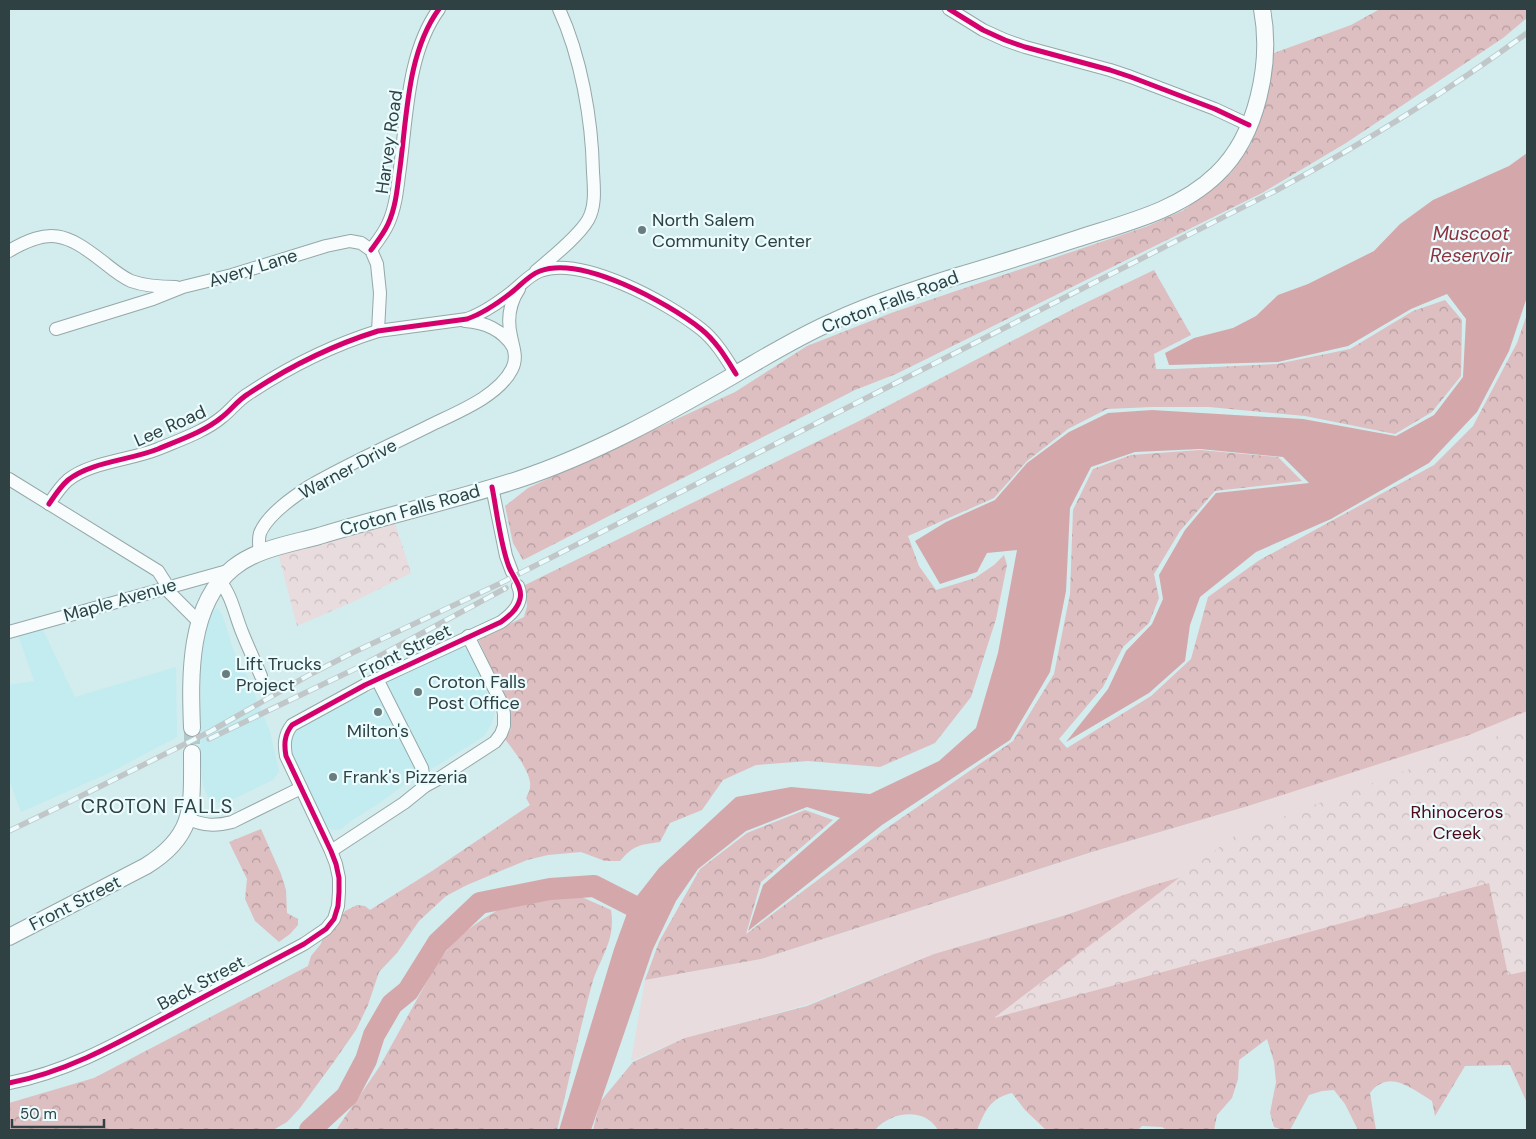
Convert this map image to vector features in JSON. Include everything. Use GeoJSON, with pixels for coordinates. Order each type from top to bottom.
{"type":"FeatureCollection","features":[{"type":"Feature","properties":{"kind":"main road","name":"Croton Falls Road"},"geometry":{"type":"LineString","coordinates":[[260,554],[541,472],[677,408],[804,336],[864,308],[932,284],[1129,222],[1171,206],[1204,186],[1218,173],[1234,153],[1249,125],[1261,85],[1264,64],[1265,23],[1262,9]]}},
{"type":"Feature","properties":{"kind":"main road"},"geometry":{"type":"LineString","coordinates":[[192,728],[192,663],[199,622],[211,596],[226,575],[244,560],[260,554]]}},
{"type":"Feature","properties":{"kind":"main road"},"geometry":{"type":"LineString","coordinates":[[189,820],[192,753]]}},
{"type":"Feature","properties":{"kind":"main road","name":"Front Street"},"geometry":{"type":"LineString","coordinates":[[9,935],[128,877],[162,857],[182,834],[189,820]]}},
{"type":"Feature","properties":{"kind":"street","name":"Harvey Road"},"geometry":{"type":"LineString","coordinates":[[372,250],[388,224],[392,212],[418,51],[427,27],[439,9]]}},
{"type":"Feature","properties":{"kind":"street"},"geometry":{"type":"LineString","coordinates":[[532,275],[579,232],[593,209],[594,195],[590,133],[583,88],[572,43],[559,9]]}},
{"type":"Feature","properties":{"kind":"street"},"geometry":{"type":"LineString","coordinates":[[949,9],[983,30],[1025,48],[1110,70],[1215,109],[1249,125]]}},
{"type":"Feature","properties":{"kind":"street"},"geometry":{"type":"LineString","coordinates":[[9,251],[37,238],[54,235],[70,239],[86,248],[116,272],[130,280],[147,285],[184,287]]}},
{"type":"Feature","properties":{"kind":"street","name":"Avery Lane"},"geometry":{"type":"LineString","coordinates":[[56,329],[153,299],[184,287],[232,276],[339,243],[350,241],[361,243],[372,250]]}},
{"type":"Feature","properties":{"kind":"street"},"geometry":{"type":"LineString","coordinates":[[372,250],[379,277],[378,331]]}},
{"type":"Feature","properties":{"kind":"street"},"geometry":{"type":"LineString","coordinates":[[532,275],[550,268],[580,270],[598,274],[641,292],[701,330],[713,341],[736,374]]}},
{"type":"Feature","properties":{"kind":"street","name":"Lee Road"},"geometry":{"type":"LineString","coordinates":[[50,504],[59,489],[69,479],[82,472],[156,450],[210,426],[248,394],[304,362],[352,340],[378,331],[467,319],[478,315],[503,300],[532,275]]}},
{"type":"Feature","properties":{"kind":"street","name":"Warner Drive"},"geometry":{"type":"LineString","coordinates":[[260,554],[258,543],[260,534],[267,522],[290,499],[331,474],[386,448],[485,396],[505,380],[515,361],[515,351],[509,323],[510,309],[514,296],[521,284]]}},
{"type":"Feature","properties":{"kind":"street"},"geometry":{"type":"LineString","coordinates":[[454,321],[473,321],[488,326],[501,333],[510,342],[515,351]]}},
{"type":"Feature","properties":{"kind":"street"},"geometry":{"type":"LineString","coordinates":[[9,479],[158,571],[165,582],[165,588],[199,622]]}},
{"type":"Feature","properties":{"kind":"street"},"geometry":{"type":"LineString","coordinates":[[492,487],[506,556],[512,572]]}},
{"type":"Feature","properties":{"kind":"street"},"geometry":{"type":"LineString","coordinates":[[226,575],[226,588],[261,676]]}},
{"type":"Feature","properties":{"kind":"street","name":"Maple Avenue"},"geometry":{"type":"LineString","coordinates":[[9,632],[165,588],[226,575]]}},
{"type":"Feature","properties":{"kind":"street","name":"Front Street"},"geometry":{"type":"LineString","coordinates":[[301,788],[286,756],[284,747],[287,731],[292,725],[365,686],[500,622],[517,607],[521,598],[518,586]]}},
{"type":"Feature","properties":{"kind":"street"},"geometry":{"type":"LineString","coordinates":[[331,851],[404,803],[426,786],[495,742],[501,734],[504,726],[502,704],[468,636]]}},
{"type":"Feature","properties":{"kind":"street"},"geometry":{"type":"LineString","coordinates":[[378,681],[422,768],[426,786]]}},
{"type":"Feature","properties":{"kind":"street"},"geometry":{"type":"LineString","coordinates":[[189,820],[209,825],[232,822],[273,805],[301,788]]}},
{"type":"Feature","properties":{"kind":"street","name":"Back Street"},"geometry":{"type":"LineString","coordinates":[[9,1082],[24,1080],[53,1071],[115,1044],[296,948],[326,929],[334,919],[338,906],[339,878],[331,851],[301,788]]}},
{"type":"Feature","properties":{"kind":"shaded area"},"geometry":{"type":"Polygon","coordinates":[[[217,608],[222,614],[234,652],[249,680],[270,732],[279,771],[273,780],[223,804],[209,800],[203,785],[200,759],[201,665],[204,640],[211,611],[217,608]]]}},
{"type":"Feature","properties":{"kind":"shaded area"},"geometry":{"type":"Polygon","coordinates":[[[42,628],[75,697],[176,667],[177,737],[109,773],[21,812],[9,779],[9,685],[34,681],[18,635],[42,628]]]}},
{"type":"Feature","properties":{"kind":"shaded area"},"geometry":{"type":"Polygon","coordinates":[[[455,646],[466,649],[490,696],[495,711],[492,723],[484,736],[409,781],[341,829],[333,830],[326,826],[286,749],[296,725],[360,691],[368,693],[385,685],[384,680],[455,646]]]}},
{"type":"Feature","properties":{"kind":"green space"},"geometry":{"type":"Polygon","coordinates":[[[1380,9],[1527,9],[1527,18],[1503,38],[1346,143],[1262,193],[896,374],[855,390],[523,560],[513,543],[505,506],[528,488],[735,392],[807,346],[891,313],[1148,226],[1184,210],[1231,173],[1251,144],[1270,79],[1274,53],[1351,25],[1380,9]]]}},
{"type":"Feature","properties":{"kind":"green space"},"geometry":{"type":"Polygon","coordinates":[[[1154,270],[1191,335],[1154,354],[1156,369],[1277,364],[1350,349],[1413,311],[1445,300],[1462,320],[1461,376],[1432,412],[1395,434],[1305,416],[1209,407],[1107,409],[1068,429],[1027,461],[994,498],[908,536],[919,566],[936,590],[975,578],[994,565],[1004,555],[1007,565],[996,619],[971,697],[935,743],[880,767],[808,761],[756,765],[723,780],[702,810],[670,823],[660,842],[637,847],[620,861],[605,861],[581,852],[548,855],[527,860],[467,885],[446,896],[419,921],[397,953],[379,972],[368,1005],[356,1030],[300,1108],[287,1122],[273,1130],[9,1130],[9,1103],[94,1078],[308,966],[311,956],[328,931],[338,922],[345,911],[357,905],[365,906],[370,910],[530,805],[526,798],[530,788],[529,777],[520,759],[505,739],[511,729],[504,696],[478,639],[524,617],[527,606],[525,585],[857,422],[1077,307],[1154,270]]]}},
{"type":"Feature","properties":{"kind":"green space"},"geometry":{"type":"Polygon","coordinates":[[[1527,314],[1527,711],[1469,735],[1248,806],[1092,852],[761,959],[645,980],[659,942],[700,869],[747,833],[805,810],[833,820],[761,882],[746,934],[884,830],[1013,741],[1054,674],[1070,594],[1073,510],[1093,469],[1131,455],[1200,450],[1278,457],[1302,481],[1215,491],[1180,531],[1154,574],[1159,598],[1149,623],[1123,647],[1103,687],[1059,739],[1067,748],[1151,696],[1191,659],[1208,597],[1258,561],[1434,465],[1473,426],[1517,343],[1527,314]]]}},
{"type":"Feature","properties":{"kind":"green space"},"geometry":{"type":"Polygon","coordinates":[[[394,520],[411,573],[357,600],[297,626],[278,553],[394,520]]]}},
{"type":"Feature","properties":{"kind":"green space"},"geometry":{"type":"Polygon","coordinates":[[[1527,710],[1527,778],[1244,859],[934,954],[806,1005],[683,1039],[631,1061],[645,980],[762,959],[1093,852],[1248,806],[1527,710]]]}},
{"type":"Feature","properties":{"kind":"green space","name":"Rhinoceros Creek"},"geometry":{"type":"Polygon","coordinates":[[[1527,725],[1527,971],[1508,975],[1489,883],[994,1018],[1237,834],[1527,725]]]}},
{"type":"Feature","properties":{"kind":"green space"},"geometry":{"type":"Polygon","coordinates":[[[1527,779],[1527,1103],[1510,1065],[1465,1066],[1435,1116],[1432,1101],[1409,1087],[1393,1081],[1377,1086],[1370,1093],[1376,1130],[1358,1130],[1345,1104],[1334,1090],[1309,1095],[1290,1130],[1283,1130],[1274,1127],[1270,1113],[1276,1082],[1274,1062],[1267,1039],[1239,1060],[1238,1079],[1232,1098],[1217,1115],[1214,1130],[1167,1130],[1162,1127],[1142,1126],[1138,1130],[1046,1130],[1025,1110],[1012,1093],[998,1098],[989,1106],[977,1130],[938,1130],[925,1118],[908,1114],[890,1119],[875,1130],[593,1130],[600,1102],[633,1062],[685,1038],[807,1006],[934,954],[1066,915],[1150,886],[1527,779]]]}},
{"type":"Feature","properties":{"kind":"green space"},"geometry":{"type":"Polygon","coordinates":[[[261,829],[286,890],[287,913],[298,919],[298,925],[279,942],[255,921],[245,899],[247,879],[229,842],[261,829]]]}},
{"type":"Feature","properties":{"kind":"green space"},"geometry":{"type":"Polygon","coordinates":[[[575,894],[611,910],[612,921],[609,940],[592,984],[557,1130],[336,1130],[380,1066],[436,965],[456,938],[503,907],[543,896],[575,894]]]}},
{"type":"Feature","properties":{"kind":"water","name":"Muscoot Reservoir"},"geometry":{"type":"Polygon","coordinates":[[[1527,153],[1527,297],[1509,351],[1477,412],[1429,463],[1331,519],[1256,552],[1200,597],[1190,625],[1185,661],[1149,693],[1066,742],[1108,689],[1126,651],[1152,624],[1163,599],[1159,575],[1185,530],[1216,493],[1309,483],[1283,457],[1200,449],[1135,452],[1091,467],[1070,508],[1066,591],[1050,672],[1010,740],[882,825],[748,931],[763,885],[840,818],[807,807],[746,831],[698,869],[676,901],[653,949],[591,1130],[559,1130],[614,949],[630,905],[659,868],[736,797],[791,787],[870,794],[939,761],[976,728],[998,653],[1017,550],[987,553],[977,572],[940,584],[915,541],[946,522],[995,500],[1027,463],[1069,432],[1108,413],[1152,410],[1303,419],[1396,436],[1434,415],[1463,377],[1466,319],[1447,294],[1411,309],[1348,346],[1278,362],[1169,365],[1165,353],[1194,338],[1233,328],[1256,316],[1278,295],[1308,284],[1374,251],[1400,224],[1433,200],[1509,166],[1527,153]]]}},
{"type":"Feature","properties":{"kind":"waterway"},"geometry":{"type":"LineString","coordinates":[[310,1130],[347,1096],[366,1060],[374,1035],[392,1004],[408,991],[438,943],[480,903],[550,889],[594,886],[647,913],[643,923]]}},
{"type":"Feature","properties":{"kind":"tunnel"},"geometry":{"type":"LineString","coordinates":[[192,728],[192,753]]}},
{"type":"Feature","properties":{"kind":"railway"},"geometry":{"type":"LineString","coordinates":[[9,831],[211,731],[309,675],[352,653],[499,584],[1277,190],[1405,116],[1527,33]]}},
{"type":"Feature","properties":{"kind":"railway"},"geometry":{"type":"LineString","coordinates":[[209,739],[359,667],[506,588]]}},
{"type":"Feature","properties":{"kind":"cycle path"},"geometry":{"type":"LineString","coordinates":[[371,250],[388,224],[392,212],[414,67],[428,27],[439,9]]}},
{"type":"Feature","properties":{"kind":"cycle path"},"geometry":{"type":"LineString","coordinates":[[949,9],[983,30],[1005,40],[1131,77],[1215,109],[1249,125]]}},
{"type":"Feature","properties":{"kind":"cycle path"},"geometry":{"type":"LineString","coordinates":[[49,504],[62,485],[77,474],[99,465],[147,453],[183,439],[215,422],[241,399],[278,375],[311,358],[344,343],[378,331],[467,319],[496,304],[540,271],[558,268],[601,275],[647,295],[701,329],[720,350],[736,374]]}},
{"type":"Feature","properties":{"kind":"cycle path"},"geometry":{"type":"LineString","coordinates":[[9,1083],[51,1072],[112,1046],[304,944],[326,929],[334,919],[338,906],[339,878],[331,851],[286,756],[285,744],[287,733],[292,725],[365,685],[501,622],[515,610],[521,595],[506,558],[492,487]]}},
{"type":"Feature","properties":{"kind":"place","name":"North Salem Community Center"},"geometry":{"type":"Point","coordinates":[642,230]}},
{"type":"Feature","properties":{"kind":"place","name":"Lift Trucks Project"},"geometry":{"type":"Point","coordinates":[226,674]}},
{"type":"Feature","properties":{"kind":"place","name":"Croton Falls Post Office"},"geometry":{"type":"Point","coordinates":[418,692]}},
{"type":"Feature","properties":{"kind":"place","name":"Milton's"},"geometry":{"type":"Point","coordinates":[378,712]}},
{"type":"Feature","properties":{"kind":"place","name":"Frank's Pizzeria"},"geometry":{"type":"Point","coordinates":[333,777]}},
{"type":"Feature","properties":{"kind":"district","name":"CROTON FALLS"},"geometry":{"type":"Point","coordinates":[157,806]}}]}
